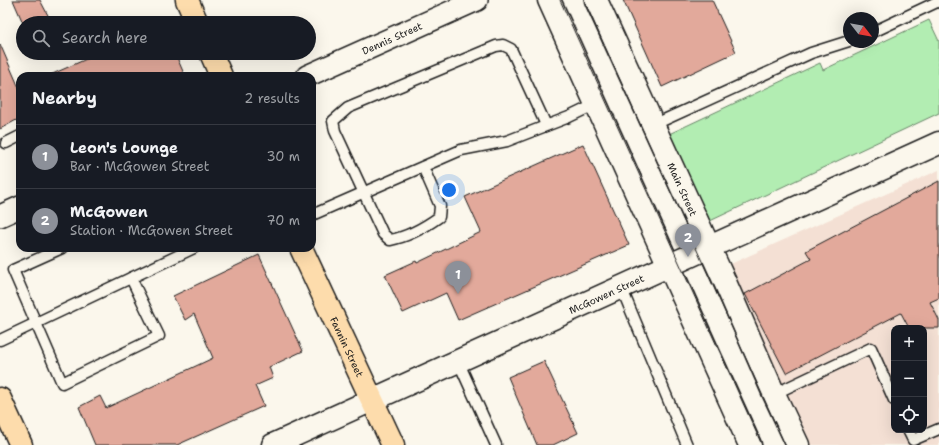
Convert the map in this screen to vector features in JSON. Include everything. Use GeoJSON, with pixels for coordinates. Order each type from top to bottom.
{"type":"FeatureCollection","features":[{"type":"Feature","properties":{"kind":"main road"},"geometry":{"type":"LineString","coordinates":[[187,0],[194,16]]}},
{"type":"Feature","properties":{"kind":"main road"},"geometry":{"type":"LineString","coordinates":[[549,0],[750,445]]}},
{"type":"Feature","properties":{"kind":"main road","name":"Main Street"},"geometry":{"type":"LineString","coordinates":[[596,0],[798,445]]}},
{"type":"Feature","properties":{"kind":"main road"},"geometry":{"type":"LineString","coordinates":[[214,60],[219,72]]}},
{"type":"Feature","properties":{"kind":"main road","name":"McGowen Street"},"geometry":{"type":"LineString","coordinates":[[273,445],[939,143]]}},
{"type":"Feature","properties":{"kind":"main road","name":"Fannin Street"},"geometry":{"type":"LineString","coordinates":[[303,252],[393,445]]}},
{"type":"Feature","properties":{"kind":"main road"},"geometry":{"type":"LineString","coordinates":[[0,399],[21,445]]}},
{"type":"Feature","properties":{"kind":"street","name":"Dennis Street"},"geometry":{"type":"LineString","coordinates":[[316,72],[477,0]]}},
{"type":"Feature","properties":{"kind":"street"},"geometry":{"type":"LineString","coordinates":[[0,216],[16,208]]}},
{"type":"Feature","properties":{"kind":"lane"},"geometry":{"type":"LineString","coordinates":[[879,29],[939,1]]}},
{"type":"Feature","properties":{"kind":"lane"},"geometry":{"type":"LineString","coordinates":[[653,125],[811,53],[843,43]]}},
{"type":"Feature","properties":{"kind":"lane"},"geometry":{"type":"LineString","coordinates":[[422,166],[440,206],[439,217],[400,238],[390,240],[383,234],[335,131],[333,121],[348,108],[496,46],[503,45],[511,49],[546,125]]}},
{"type":"Feature","properties":{"kind":"lane"},"geometry":{"type":"LineString","coordinates":[[316,213],[461,150],[507,141],[569,117],[596,104]]}},
{"type":"Feature","properties":{"kind":"lane"},"geometry":{"type":"LineString","coordinates":[[6,143],[16,138]]}},
{"type":"Feature","properties":{"kind":"lane"},"geometry":{"type":"LineString","coordinates":[[53,252],[13,270],[62,383],[159,336],[131,278]]}},
{"type":"Feature","properties":{"kind":"lane"},"geometry":{"type":"LineString","coordinates":[[0,340],[186,252]]}},
{"type":"Feature","properties":{"kind":"lane"},"geometry":{"type":"LineString","coordinates":[[621,287],[687,445]]}},
{"type":"Feature","properties":{"kind":"lane"},"geometry":{"type":"LineString","coordinates":[[774,394],[871,348],[893,397]]}},
{"type":"Feature","properties":{"kind":"lane"},"geometry":{"type":"LineString","coordinates":[[458,361],[496,445]]}},
{"type":"Feature","properties":{"kind":"lane"},"geometry":{"type":"LineString","coordinates":[[910,433],[913,440],[939,429]]}},
{"type":"Feature","properties":{"kind":"shaded area"},"geometry":{"type":"Polygon","coordinates":[[[939,170],[939,445],[808,445],[724,267],[939,170]]]}},
{"type":"Feature","properties":{"kind":"green space"},"geometry":{"type":"Polygon","coordinates":[[[929,20],[939,41],[939,113],[710,221],[669,134],[820,63],[823,70],[870,48],[879,48],[879,44],[929,20]]]}},
{"type":"Feature","properties":{"kind":"building"},"geometry":{"type":"Polygon","coordinates":[[[13,0],[40,0],[48,16],[20,16],[13,0]]]}},
{"type":"Feature","properties":{"kind":"building"},"geometry":{"type":"Polygon","coordinates":[[[623,0],[712,0],[736,52],[662,87],[623,0]]]}},
{"type":"Feature","properties":{"kind":"building"},"geometry":{"type":"Polygon","coordinates":[[[0,44],[16,81],[16,120],[0,129],[0,44]]]}},
{"type":"Feature","properties":{"kind":"building"},"geometry":{"type":"Polygon","coordinates":[[[84,60],[178,60],[183,72],[57,72],[84,60]]]}},
{"type":"Feature","properties":{"kind":"building"},"geometry":{"type":"Polygon","coordinates":[[[583,144],[629,245],[458,320],[446,293],[403,313],[385,275],[416,261],[417,263],[481,232],[465,197],[583,144]]]}},
{"type":"Feature","properties":{"kind":"building"},"geometry":{"type":"Polygon","coordinates":[[[939,181],[939,298],[930,302],[939,320],[939,328],[927,328],[927,325],[907,325],[901,313],[786,373],[745,294],[811,259],[806,251],[939,181]]]}},
{"type":"Feature","properties":{"kind":"building"},"geometry":{"type":"Polygon","coordinates":[[[259,255],[303,351],[269,367],[273,378],[255,386],[264,406],[177,445],[95,445],[79,407],[100,396],[106,408],[213,358],[194,314],[185,320],[173,296],[259,255]]]}},
{"type":"Feature","properties":{"kind":"building"},"geometry":{"type":"Polygon","coordinates":[[[544,361],[578,433],[553,445],[537,445],[508,377],[544,361]]]}},
{"type":"Feature","properties":{"kind":"tram line"},"geometry":{"type":"LineString","coordinates":[[560,0],[762,445]]}},
{"type":"Feature","properties":{"kind":"tram line"},"geometry":{"type":"LineString","coordinates":[[584,0],[785,445]]}},
{"type":"Feature","properties":{"kind":"place","name":"McGowen"},"geometry":{"type":"Point","coordinates":[688,257]}},
{"type":"Feature","properties":{"kind":"place","name":"Leon's Lounge"},"geometry":{"type":"Point","coordinates":[458,294]}}]}
